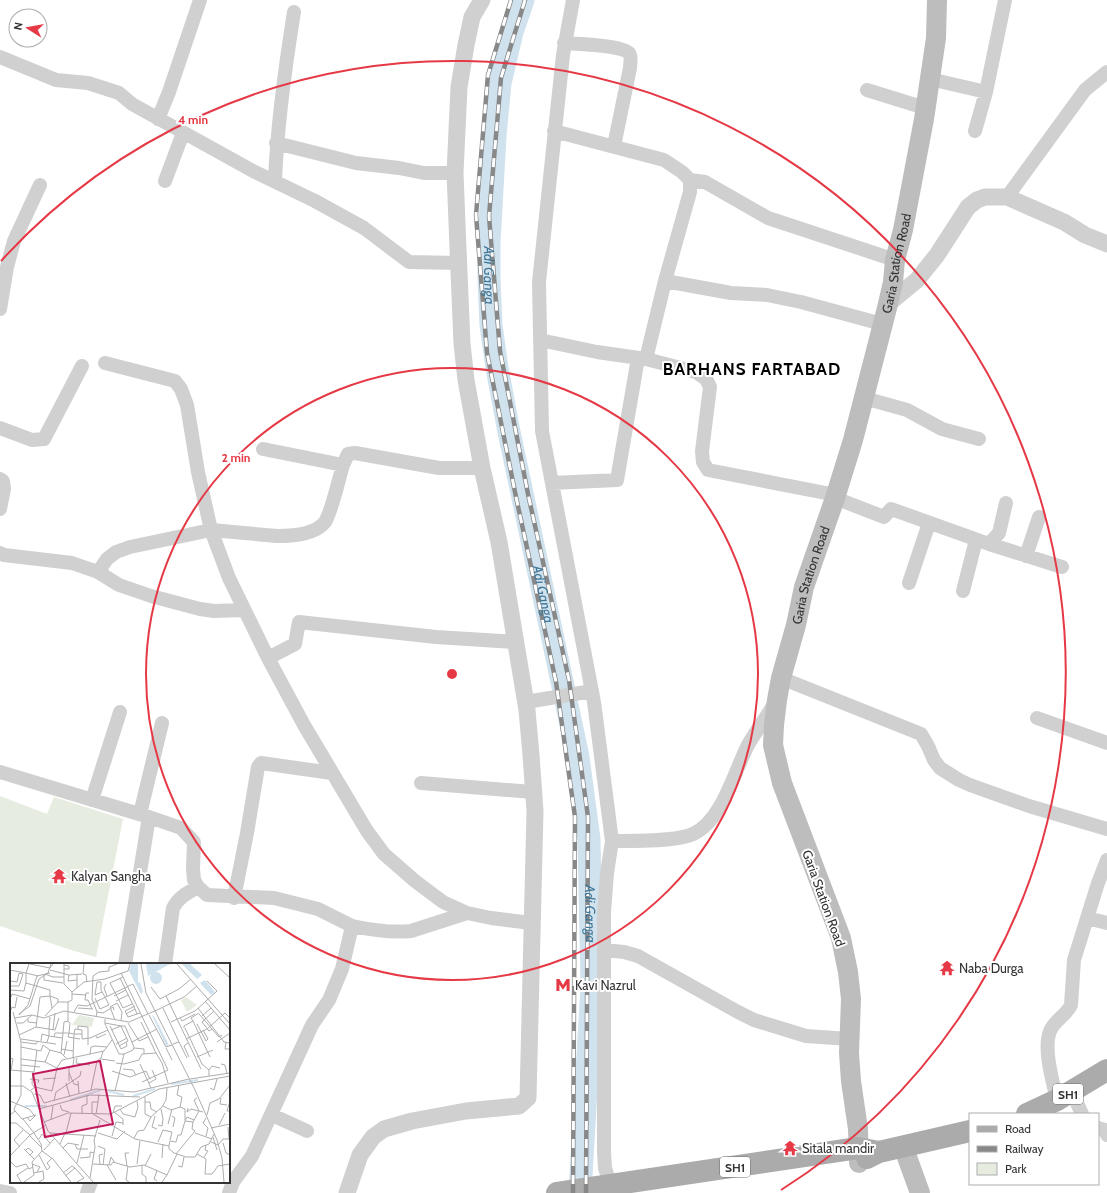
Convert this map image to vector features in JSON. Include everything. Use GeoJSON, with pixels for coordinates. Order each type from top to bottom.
{"type":"FeatureCollection","features":[{"type":"Feature","properties":{"kind":"main road","name":"Garia Station Road"},"geometry":{"type":"LineString","coordinates":[[866,1154],[858,1129],[851,1082],[849,1053],[851,999],[848,972],[841,938],[782,783],[773,745],[777,700],[804,587],[836,496],[864,398],[888,304],[930,79],[936,38],[937,0]]}},
{"type":"Feature","properties":{"kind":"main road","name":"SH1"},"geometry":{"type":"LineString","coordinates":[[1029,1113],[1064,1096],[1107,1070]]}},
{"type":"Feature","properties":{"kind":"main road","name":"SH1"},"geometry":{"type":"LineString","coordinates":[[656,1193],[785,1173],[969,1131]]}},
{"type":"Feature","properties":{"kind":"main road"},"geometry":{"type":"LineString","coordinates":[[903,1146],[920,1193]]}},
{"type":"Feature","properties":{"kind":"main road","name":"SH1"},"geometry":{"type":"LineString","coordinates":[[557,1193],[612,1189],[866,1154]]}},
{"type":"Feature","properties":{"kind":"street"},"geometry":{"type":"LineString","coordinates":[[158,119],[169,92],[200,0]]}},
{"type":"Feature","properties":{"kind":"street"},"geometry":{"type":"LineString","coordinates":[[347,1193],[360,1155],[373,1136],[384,1129],[412,1121],[466,1111],[518,1106],[528,1098],[531,923],[535,811],[532,755],[526,702],[499,542],[482,468],[466,380],[462,344],[455,173],[459,87],[472,17],[482,0]]}},
{"type":"Feature","properties":{"kind":"street"},"geometry":{"type":"LineString","coordinates":[[573,0],[564,43],[540,282],[542,431],[592,691],[612,842],[607,873],[604,912],[604,1152],[605,1168],[612,1189]]}},
{"type":"Feature","properties":{"kind":"street"},"geometry":{"type":"LineString","coordinates":[[976,131],[986,92],[1005,0]]}},
{"type":"Feature","properties":{"kind":"street"},"geometry":{"type":"LineString","coordinates":[[275,181],[276,143],[286,58],[294,12]]}},
{"type":"Feature","properties":{"kind":"street"},"geometry":{"type":"LineString","coordinates":[[564,43],[619,48],[628,52],[630,56],[630,68],[614,146]]}},
{"type":"Feature","properties":{"kind":"street"},"geometry":{"type":"LineString","coordinates":[[0,57],[56,80],[88,83],[119,93],[132,104],[183,133],[364,228],[409,262],[459,263]]}},
{"type":"Feature","properties":{"kind":"street"},"geometry":{"type":"LineString","coordinates":[[1007,197],[1085,90],[1107,72]]}},
{"type":"Feature","properties":{"kind":"street"},"geometry":{"type":"LineString","coordinates":[[930,79],[986,92]]}},
{"type":"Feature","properties":{"kind":"street"},"geometry":{"type":"LineString","coordinates":[[867,90],[925,108]]}},
{"type":"Feature","properties":{"kind":"street"},"geometry":{"type":"LineString","coordinates":[[554,131],[664,160],[682,172],[690,180],[705,182],[768,218],[895,260]]}},
{"type":"Feature","properties":{"kind":"street"},"geometry":{"type":"LineString","coordinates":[[165,181],[183,133]]}},
{"type":"Feature","properties":{"kind":"street"},"geometry":{"type":"LineString","coordinates":[[276,143],[356,163],[399,168],[424,173],[455,173]]}},
{"type":"Feature","properties":{"kind":"street"},"geometry":{"type":"LineString","coordinates":[[552,483],[617,480],[642,359],[690,192],[690,180]]}},
{"type":"Feature","properties":{"kind":"street"},"geometry":{"type":"LineString","coordinates":[[0,309],[7,267],[14,241],[40,184]]}},
{"type":"Feature","properties":{"kind":"street"},"geometry":{"type":"LineString","coordinates":[[888,304],[917,280],[937,255],[968,207],[977,200],[985,197],[1007,197],[1064,222],[1085,235],[1107,244]]}},
{"type":"Feature","properties":{"kind":"street"},"geometry":{"type":"LineString","coordinates":[[665,281],[731,293],[767,295],[801,302],[882,324]]}},
{"type":"Feature","properties":{"kind":"street"},"geometry":{"type":"LineString","coordinates":[[540,340],[597,352],[642,359],[696,372],[706,379],[710,387],[702,451],[703,462],[708,470],[836,496],[884,517],[891,509],[982,542],[1062,567]]}},
{"type":"Feature","properties":{"kind":"street"},"geometry":{"type":"LineString","coordinates":[[105,363],[175,381],[181,389],[187,405],[198,472],[211,530],[229,578],[268,658],[304,725],[367,831],[384,854],[415,881],[443,902],[467,913],[491,918],[531,923]]}},
{"type":"Feature","properties":{"kind":"street"},"geometry":{"type":"LineString","coordinates":[[0,428],[32,440],[44,439],[82,366]]}},
{"type":"Feature","properties":{"kind":"street"},"geometry":{"type":"LineString","coordinates":[[864,398],[907,410],[942,429],[979,439]]}},
{"type":"Feature","properties":{"kind":"street"},"geometry":{"type":"LineString","coordinates":[[262,449],[343,465]]}},
{"type":"Feature","properties":{"kind":"street"},"geometry":{"type":"LineString","coordinates":[[98,572],[107,559],[116,552],[130,547],[211,530],[277,536],[287,536],[309,532],[324,522],[329,512],[343,465],[348,454],[355,453],[439,468],[482,468]]}},
{"type":"Feature","properties":{"kind":"street"},"geometry":{"type":"LineString","coordinates":[[0,479],[3,481],[4,490],[0,509]]}},
{"type":"Feature","properties":{"kind":"street"},"geometry":{"type":"LineString","coordinates":[[963,591],[982,542],[999,533],[1006,503]]}},
{"type":"Feature","properties":{"kind":"street"},"geometry":{"type":"LineString","coordinates":[[1026,556],[1039,518]]}},
{"type":"Feature","properties":{"kind":"street"},"geometry":{"type":"LineString","coordinates":[[909,583],[929,523]]}},
{"type":"Feature","properties":{"kind":"street"},"geometry":{"type":"LineString","coordinates":[[0,553],[4,555],[72,563],[98,572],[119,584],[151,596],[214,611],[244,610]]}},
{"type":"Feature","properties":{"kind":"street"},"geometry":{"type":"LineString","coordinates":[[268,658],[295,644],[299,622],[436,637],[516,642]]}},
{"type":"Feature","properties":{"kind":"street"},"geometry":{"type":"LineString","coordinates":[[782,678],[920,734],[940,768],[970,786],[1029,806],[1107,829]]}},
{"type":"Feature","properties":{"kind":"street"},"geometry":{"type":"LineString","coordinates":[[526,702],[592,691]]}},
{"type":"Feature","properties":{"kind":"street"},"geometry":{"type":"LineString","coordinates":[[612,842],[680,838],[694,834],[706,825],[717,813],[748,745],[777,700]]}},
{"type":"Feature","properties":{"kind":"street"},"geometry":{"type":"LineString","coordinates":[[92,800],[120,712]]}},
{"type":"Feature","properties":{"kind":"street"},"geometry":{"type":"LineString","coordinates":[[1037,718],[1107,743]]}},
{"type":"Feature","properties":{"kind":"street"},"geometry":{"type":"LineString","coordinates":[[125,963],[144,816],[162,723]]}},
{"type":"Feature","properties":{"kind":"street"},"geometry":{"type":"LineString","coordinates":[[234,898],[258,767],[262,763],[332,773]]}},
{"type":"Feature","properties":{"kind":"street"},"geometry":{"type":"LineString","coordinates":[[0,772],[181,828],[194,842],[194,880],[198,888],[207,895],[234,898],[274,898],[318,909],[352,926],[403,932],[411,931],[467,913]]}},
{"type":"Feature","properties":{"kind":"street"},"geometry":{"type":"LineString","coordinates":[[421,783],[533,792]]}},
{"type":"Feature","properties":{"kind":"street"},"geometry":{"type":"LineString","coordinates":[[1081,1113],[1064,1096],[1052,1075],[1048,1038],[1052,1028],[1071,1005],[1074,960],[1098,883],[1107,860]]}},
{"type":"Feature","properties":{"kind":"street"},"geometry":{"type":"LineString","coordinates":[[165,963],[173,908],[181,896],[198,888]]}},
{"type":"Feature","properties":{"kind":"street"},"geometry":{"type":"LineString","coordinates":[[1087,918],[1107,924]]}},
{"type":"Feature","properties":{"kind":"street"},"geometry":{"type":"LineString","coordinates":[[229,1193],[233,1182],[252,1156],[312,1025],[329,1000],[342,969],[352,926]]}},
{"type":"Feature","properties":{"kind":"street"},"geometry":{"type":"LineString","coordinates":[[604,950],[624,952],[638,956],[754,1020],[806,1036],[850,1039]]}},
{"type":"Feature","properties":{"kind":"street"},"geometry":{"type":"LineString","coordinates":[[272,1115],[307,1131]]}},
{"type":"Feature","properties":{"kind":"street"},"geometry":{"type":"LineString","coordinates":[[1099,1128],[1104,1130],[1107,1135]]}},
{"type":"Feature","properties":{"kind":"street"},"geometry":{"type":"LineString","coordinates":[[87,1193],[91,1183]]}},
{"type":"Feature","properties":{"kind":"street"},"geometry":{"type":"LineString","coordinates":[[0,1191],[10,1193]]}},
{"type":"Feature","properties":{"kind":"green space"},"geometry":{"type":"Polygon","coordinates":[[[0,796],[47,814],[54,797],[123,819],[96,957],[0,926],[0,796]]]}},
{"type":"Feature","properties":{"kind":"waterway","name":"Adi Ganga"},"geometry":{"type":"LineString","coordinates":[[523,0],[512,32],[500,83],[495,136],[489,242],[491,325],[497,368],[509,432],[578,757],[589,839],[592,986],[580,1193]]}},
{"type":"Feature","properties":{"kind":"railway"},"geometry":{"type":"LineString","coordinates":[[511,0],[488,75],[476,215],[487,353],[556,682],[575,817],[573,1193]]}},
{"type":"Feature","properties":{"kind":"railway"},"geometry":{"type":"LineString","coordinates":[[525,0],[501,78],[489,216],[500,351],[528,494],[569,680],[588,817],[586,1193]]}},
{"type":"Feature","properties":{"kind":"place","name":"Kalyan Sangha"},"geometry":{"type":"Point","coordinates":[59,876]}},
{"type":"Feature","properties":{"kind":"place","name":"Naba Durga"},"geometry":{"type":"Point","coordinates":[947,968]}},
{"type":"Feature","properties":{"kind":"place","name":"Kavi Nazrul"},"geometry":{"type":"Point","coordinates":[563,985]}},
{"type":"Feature","properties":{"kind":"place","name":"Sitala mandir"},"geometry":{"type":"Point","coordinates":[790,1148]}},
{"type":"Feature","properties":{"kind":"district","name":"BARHANS FARTABAD"},"geometry":{"type":"Point","coordinates":[752,369]}}]}
